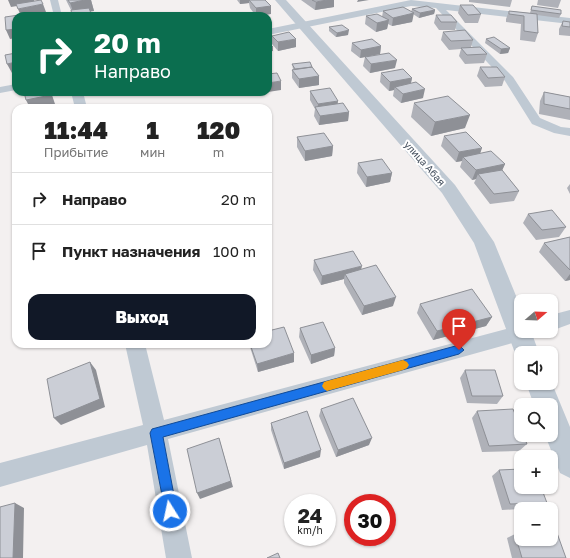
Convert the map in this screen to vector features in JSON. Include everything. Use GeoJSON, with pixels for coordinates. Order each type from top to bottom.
{"type":"FeatureCollection","features":[{"type":"Feature","properties":{"kind":"street"},"geometry":{"type":"LineString","coordinates":[[54,0],[57,12]]}},
{"type":"Feature","properties":{"kind":"street","name":"улица Абая"},"geometry":{"type":"LineString","coordinates":[[280,0],[449,189],[484,242],[514,311]]}},
{"type":"Feature","properties":{"kind":"street"},"geometry":{"type":"LineString","coordinates":[[272,31],[404,3],[434,3],[570,21]]}},
{"type":"Feature","properties":{"kind":"street"},"geometry":{"type":"LineString","coordinates":[[434,3],[509,79],[536,121],[558,130],[570,132]]}},
{"type":"Feature","properties":{"kind":"street"},"geometry":{"type":"LineString","coordinates":[[0,90],[12,87]]}},
{"type":"Feature","properties":{"kind":"street"},"geometry":{"type":"LineString","coordinates":[[558,321],[570,317]]}},
{"type":"Feature","properties":{"kind":"street"},"geometry":{"type":"LineString","coordinates":[[0,475],[514,334]]}},
{"type":"Feature","properties":{"kind":"street"},"geometry":{"type":"LineString","coordinates":[[137,348],[156,433],[179,558]]}},
{"type":"Feature","properties":{"kind":"street"},"geometry":{"type":"LineString","coordinates":[[558,432],[570,463]]}},
{"type":"Feature","properties":{"kind":"building"},"geometry":{"type":"Polygon","coordinates":[[[41,0],[43,4],[18,9],[16,4],[41,0]]]}},
{"type":"Feature","properties":{"kind":"building"},"geometry":{"type":"Polygon","coordinates":[[[68,0],[85,0],[70,3],[68,0]]]}},
{"type":"Feature","properties":{"kind":"building"},"geometry":{"type":"Polygon","coordinates":[[[249,0],[265,0],[271,6],[256,8],[249,0]]]}},
{"type":"Feature","properties":{"kind":"building"},"geometry":{"type":"Polygon","coordinates":[[[312,0],[327,0],[316,2],[312,0]]]}},
{"type":"Feature","properties":{"kind":"building"},"geometry":{"type":"Polygon","coordinates":[[[460,5],[473,5],[481,14],[468,15],[460,5]]]}},
{"type":"Feature","properties":{"kind":"building"},"geometry":{"type":"Polygon","coordinates":[[[427,6],[435,10],[420,13],[412,9],[427,6]]]}},
{"type":"Feature","properties":{"kind":"building"},"geometry":{"type":"Polygon","coordinates":[[[532,6],[561,10],[561,14],[531,10],[532,6]]]}},
{"type":"Feature","properties":{"kind":"building"},"geometry":{"type":"Polygon","coordinates":[[[403,7],[414,13],[393,18],[383,11],[403,7]]]}},
{"type":"Feature","properties":{"kind":"building"},"geometry":{"type":"Polygon","coordinates":[[[89,8],[90,12],[71,12],[71,10],[89,8]]]}},
{"type":"Feature","properties":{"kind":"building"},"geometry":{"type":"Polygon","coordinates":[[[509,11],[537,14],[538,33],[524,31],[524,16],[509,14],[509,11]]]}},
{"type":"Feature","properties":{"kind":"building"},"geometry":{"type":"Polygon","coordinates":[[[377,14],[389,20],[377,23],[366,16],[377,14]]]}},
{"type":"Feature","properties":{"kind":"building"},"geometry":{"type":"Polygon","coordinates":[[[436,15],[451,15],[457,22],[441,22],[436,15]]]}},
{"type":"Feature","properties":{"kind":"building"},"geometry":{"type":"Polygon","coordinates":[[[12,16],[12,29],[6,30],[5,17],[12,16]]]}},
{"type":"Feature","properties":{"kind":"building"},"geometry":{"type":"Polygon","coordinates":[[[563,21],[570,22],[570,27],[562,26],[563,21]]]}},
{"type":"Feature","properties":{"kind":"building"},"geometry":{"type":"Polygon","coordinates":[[[342,25],[349,30],[337,33],[329,27],[342,25]]]}},
{"type":"Feature","properties":{"kind":"building"},"geometry":{"type":"Polygon","coordinates":[[[465,30],[473,40],[451,41],[443,32],[465,30]]]}},
{"type":"Feature","properties":{"kind":"building"},"geometry":{"type":"Polygon","coordinates":[[[289,32],[296,39],[278,42],[272,36],[289,32]]]}},
{"type":"Feature","properties":{"kind":"building"},"geometry":{"type":"Polygon","coordinates":[[[494,37],[510,48],[501,49],[486,39],[494,37]]]}},
{"type":"Feature","properties":{"kind":"building"},"geometry":{"type":"Polygon","coordinates":[[[372,39],[381,46],[361,50],[352,43],[372,39]]]}},
{"type":"Feature","properties":{"kind":"building"},"geometry":{"type":"Polygon","coordinates":[[[480,47],[487,54],[467,55],[461,48],[480,47]]]}},
{"type":"Feature","properties":{"kind":"building"},"geometry":{"type":"Polygon","coordinates":[[[389,53],[397,60],[371,64],[365,57],[389,53]]]}},
{"type":"Feature","properties":{"kind":"building"},"geometry":{"type":"Polygon","coordinates":[[[12,54],[12,63],[7,64],[5,55],[12,54]]]}},
{"type":"Feature","properties":{"kind":"building"},"geometry":{"type":"Polygon","coordinates":[[[310,62],[312,67],[295,69],[292,64],[310,62]]]}},
{"type":"Feature","properties":{"kind":"building"},"geometry":{"type":"Polygon","coordinates":[[[312,67],[319,76],[299,79],[292,70],[312,67]]]}},
{"type":"Feature","properties":{"kind":"building"},"geometry":{"type":"Polygon","coordinates":[[[480,67],[497,67],[505,77],[488,78],[480,67]]]}},
{"type":"Feature","properties":{"kind":"building"},"geometry":{"type":"Polygon","coordinates":[[[403,69],[412,78],[390,82],[381,73],[403,69]]]}},
{"type":"Feature","properties":{"kind":"building"},"geometry":{"type":"Polygon","coordinates":[[[277,73],[281,81],[272,82],[272,74],[277,73]]]}},
{"type":"Feature","properties":{"kind":"building"},"geometry":{"type":"Polygon","coordinates":[[[416,82],[425,89],[403,94],[395,87],[416,82]]]}},
{"type":"Feature","properties":{"kind":"building"},"geometry":{"type":"Polygon","coordinates":[[[330,88],[338,101],[318,104],[310,91],[330,88]]]}},
{"type":"Feature","properties":{"kind":"building"},"geometry":{"type":"Polygon","coordinates":[[[544,92],[570,97],[570,109],[544,104],[544,92]]]}},
{"type":"Feature","properties":{"kind":"building"},"geometry":{"type":"Polygon","coordinates":[[[25,96],[46,96],[26,100],[25,96]]]}},
{"type":"Feature","properties":{"kind":"building"},"geometry":{"type":"Polygon","coordinates":[[[448,96],[470,115],[435,122],[414,103],[448,96]]]}},
{"type":"Feature","properties":{"kind":"building"},"geometry":{"type":"Polygon","coordinates":[[[343,103],[349,112],[320,116],[315,107],[343,103]]]}},
{"type":"Feature","properties":{"kind":"building"},"geometry":{"type":"Polygon","coordinates":[[[466,132],[482,148],[459,152],[444,136],[466,132]]]}},
{"type":"Feature","properties":{"kind":"building"},"geometry":{"type":"Polygon","coordinates":[[[324,133],[333,146],[305,151],[297,137],[324,133]]]}},
{"type":"Feature","properties":{"kind":"building"},"geometry":{"type":"Polygon","coordinates":[[[491,151],[505,164],[476,170],[463,157],[491,151]]]}},
{"type":"Feature","properties":{"kind":"building"},"geometry":{"type":"Polygon","coordinates":[[[382,159],[392,173],[367,177],[358,163],[382,159]]]}},
{"type":"Feature","properties":{"kind":"building"},"geometry":{"type":"Polygon","coordinates":[[[502,170],[519,191],[494,194],[478,174],[502,170]]]}},
{"type":"Feature","properties":{"kind":"building"},"geometry":{"type":"Polygon","coordinates":[[[552,210],[566,227],[542,230],[528,214],[552,210]]]}},
{"type":"Feature","properties":{"kind":"building"},"geometry":{"type":"Polygon","coordinates":[[[570,237],[570,270],[544,243],[570,237]]]}},
{"type":"Feature","properties":{"kind":"building"},"geometry":{"type":"Polygon","coordinates":[[[353,251],[362,266],[322,276],[314,260],[353,251]]]}},
{"type":"Feature","properties":{"kind":"building"},"geometry":{"type":"Polygon","coordinates":[[[376,265],[396,297],[364,306],[345,274],[376,265]]]}},
{"type":"Feature","properties":{"kind":"building"},"geometry":{"type":"Polygon","coordinates":[[[472,289],[492,317],[437,331],[420,304],[472,289]]]}},
{"type":"Feature","properties":{"kind":"building"},"geometry":{"type":"Polygon","coordinates":[[[323,322],[335,348],[311,355],[300,328],[323,322]]]}},
{"type":"Feature","properties":{"kind":"building"},"geometry":{"type":"Polygon","coordinates":[[[284,327],[294,353],[257,364],[251,348],[272,348],[272,330],[284,327]]]}},
{"type":"Feature","properties":{"kind":"building"},"geometry":{"type":"Polygon","coordinates":[[[90,362],[100,399],[54,418],[47,379],[90,362]]]}},
{"type":"Feature","properties":{"kind":"building"},"geometry":{"type":"Polygon","coordinates":[[[465,370],[495,370],[503,396],[472,396],[465,370]]]}},
{"type":"Feature","properties":{"kind":"building"},"geometry":{"type":"Polygon","coordinates":[[[353,398],[372,438],[338,450],[321,409],[353,398]]]}},
{"type":"Feature","properties":{"kind":"building"},"geometry":{"type":"Polygon","coordinates":[[[513,409],[514,442],[526,442],[527,444],[489,446],[477,411],[513,409]]]}},
{"type":"Feature","properties":{"kind":"building"},"geometry":{"type":"Polygon","coordinates":[[[307,411],[321,450],[284,463],[271,423],[307,411]]]}},
{"type":"Feature","properties":{"kind":"building"},"geometry":{"type":"Polygon","coordinates":[[[219,438],[231,481],[197,493],[187,449],[219,438]]]}},
{"type":"Feature","properties":{"kind":"building"},"geometry":{"type":"Polygon","coordinates":[[[514,469],[514,494],[544,494],[547,502],[514,502],[514,504],[510,504],[499,470],[514,469]]]}},
{"type":"Feature","properties":{"kind":"building"},"geometry":{"type":"Polygon","coordinates":[[[15,503],[13,558],[0,558],[0,507],[15,503]]]}},
{"type":"Feature","properties":{"kind":"building"},"geometry":{"type":"Polygon","coordinates":[[[558,536],[566,558],[522,558],[518,546],[558,546],[558,536]]]}},
{"type":"Feature","properties":{"kind":"building"},"geometry":{"type":"Polygon","coordinates":[[[278,553],[280,558],[267,558],[278,553]]]}},
{"type":"Feature","properties":{"kind":"slow traffic"},"geometry":{"type":"LineString","coordinates":[[327,386],[403,365]]}},
{"type":"Feature","properties":{"kind":"route"},"geometry":{"type":"LineString","coordinates":[[170,511],[156,433],[459,350]]}}]}
